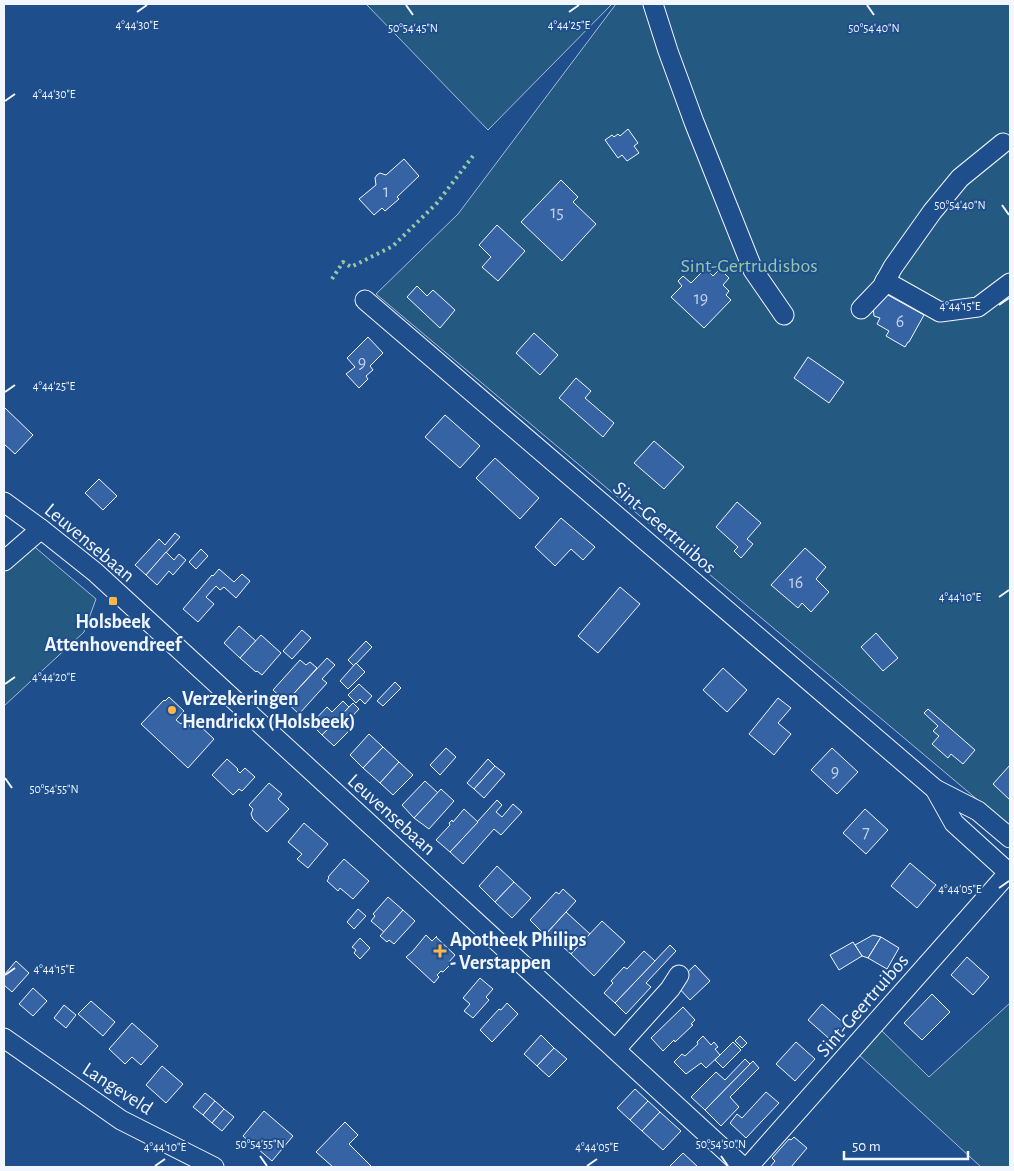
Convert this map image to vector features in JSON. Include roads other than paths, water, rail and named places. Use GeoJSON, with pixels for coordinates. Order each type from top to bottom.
{"type":"FeatureCollection","features":[{"type":"Feature","properties":{"kind":"street"},"geometry":{"type":"LineString","coordinates":[[653,4],[694,122],[753,270],[784,315]]}},
{"type":"Feature","properties":{"kind":"street"},"geometry":{"type":"LineString","coordinates":[[861,309],[882,287],[932,212],[960,178],[1003,143]]}},
{"type":"Feature","properties":{"kind":"street"},"geometry":{"type":"LineString","coordinates":[[885,281],[940,312],[978,307],[1010,283]]}},
{"type":"Feature","properties":{"kind":"street","name":"Sint-Geertruibos"},"geometry":{"type":"LineString","coordinates":[[365,300],[936,789],[978,811],[1010,838]]}},
{"type":"Feature","properties":{"kind":"street","name":"Leuvensebaan"},"geometry":{"type":"LineString","coordinates":[[4,502],[99,576],[743,1167]]}},
{"type":"Feature","properties":{"kind":"street"},"geometry":{"type":"LineString","coordinates":[[4,561],[41,529]]}},
{"type":"Feature","properties":{"kind":"street","name":"Sint-Geertruibos"},"geometry":{"type":"LineString","coordinates":[[748,1167],[1009,872],[954,823],[936,789]]}},
{"type":"Feature","properties":{"kind":"street"},"geometry":{"type":"LineString","coordinates":[[616,1049],[670,989],[678,975]]}},
{"type":"Feature","properties":{"kind":"street","name":"Langeveld"},"geometry":{"type":"LineString","coordinates":[[4,1038],[121,1120],[214,1167]]}},
{"type":"Feature","properties":{"kind":"place","name":"Holsbeek Attenhovendreef"},"geometry":{"type":"Point","coordinates":[113,601]}},
{"type":"Feature","properties":{"kind":"place","name":"Verzekeringen Hendrickx (Holsbeek)"},"geometry":{"type":"Point","coordinates":[172,710]}},
{"type":"Feature","properties":{"kind":"place","name":"Apotheek Philips - Verstappen"},"geometry":{"type":"Point","coordinates":[440,951]}},
{"type":"Feature","properties":{"kind":"park label","name":"Sint-Gertrudisbos"},"geometry":{"type":"Point","coordinates":[749,265]}}]}
